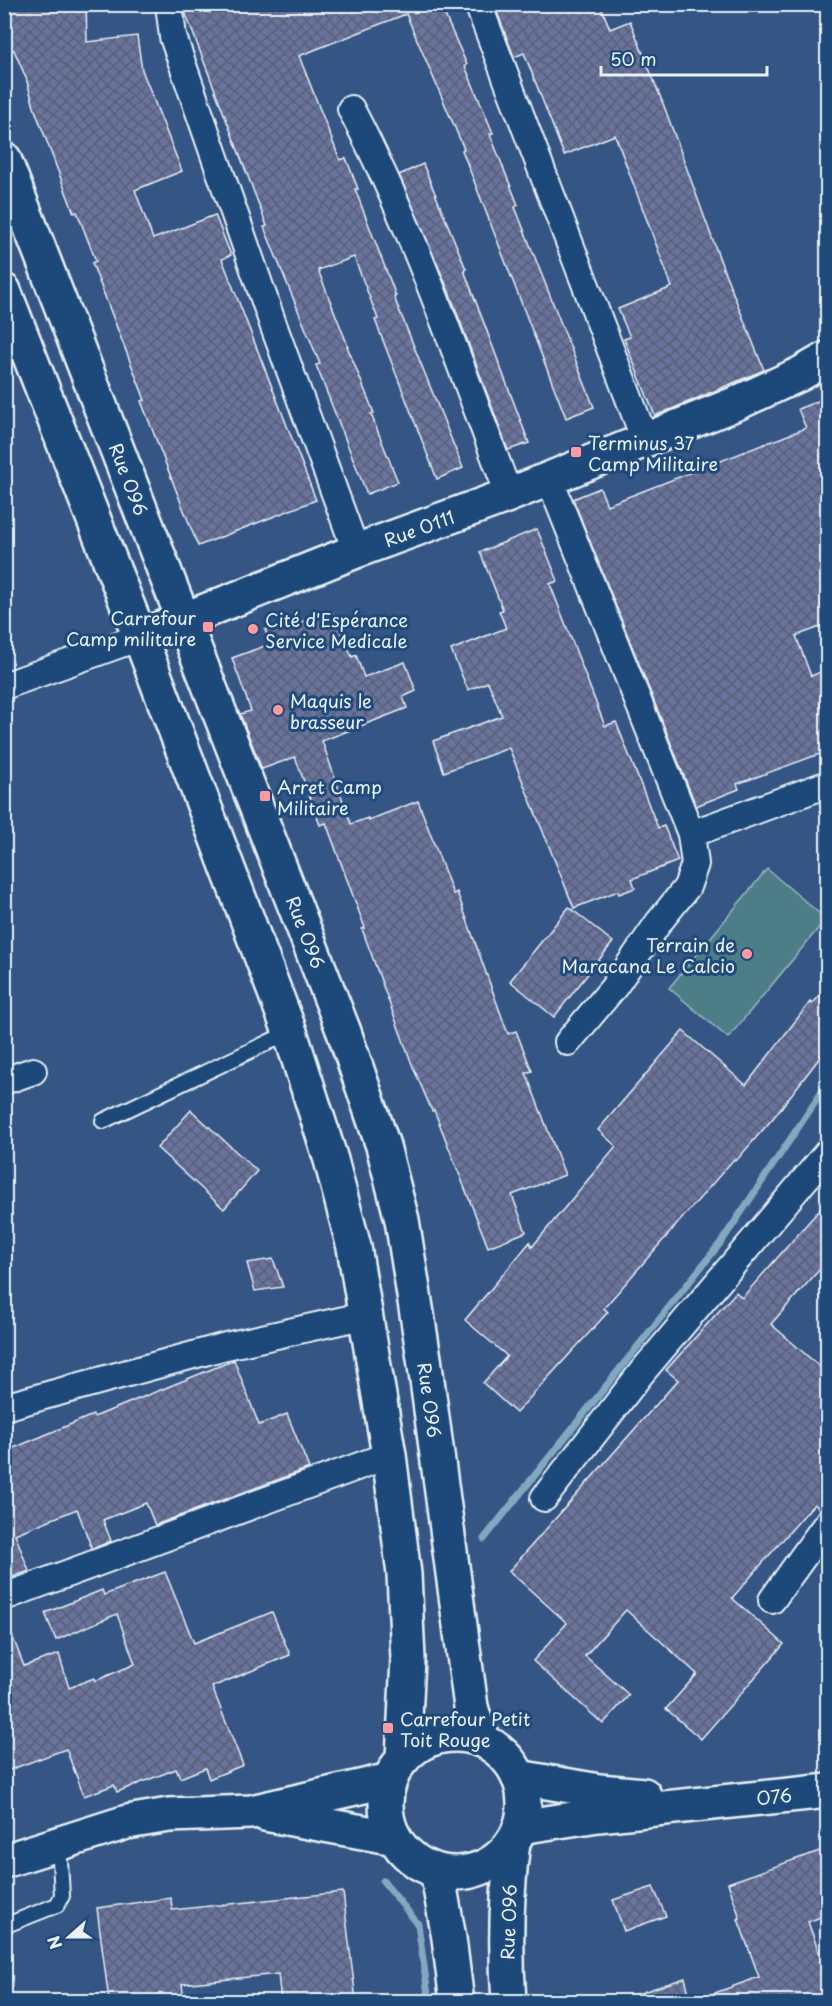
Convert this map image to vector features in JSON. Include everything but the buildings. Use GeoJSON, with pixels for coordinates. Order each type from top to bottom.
{"type":"FeatureCollection","features":[{"type":"Feature","properties":{"kind":"main road","name":"Rue O96"},"geometry":{"type":"LineString","coordinates":[[4,159],[344,1032],[383,1146],[402,1220],[471,1707],[481,1740]]}},
{"type":"Feature","properties":{"kind":"main road"},"geometry":{"type":"LineString","coordinates":[[4,291],[140,637],[290,1032],[331,1160],[354,1247],[390,1455],[404,1574],[407,1648],[397,1769],[387,1795],[386,1810],[395,1838],[406,1853],[420,1864],[437,1871],[454,1873],[471,1871],[494,1860],[516,1835],[524,1810],[523,1793],[518,1777],[509,1761],[496,1749],[481,1740],[464,1735],[448,1735],[416,1746],[397,1769],[251,1812]]}},
{"type":"Feature","properties":{"kind":"main road","name":"Rue O111"},"geometry":{"type":"LineString","coordinates":[[140,637],[356,551],[509,495],[737,403],[800,374],[828,358]]}},
{"type":"Feature","properties":{"kind":"main road"},"geometry":{"type":"LineString","coordinates":[[518,1777],[599,1791],[720,1801]]}},
{"type":"Feature","properties":{"kind":"main road","name":"O76"},"geometry":{"type":"LineString","coordinates":[[720,1801],[828,1791]]}},
{"type":"Feature","properties":{"kind":"main road"},"geometry":{"type":"LineString","coordinates":[[516,1835],[598,1815],[720,1801]]}},
{"type":"Feature","properties":{"kind":"main road"},"geometry":{"type":"LineString","coordinates":[[4,1861],[137,1820],[169,1815],[251,1812],[395,1838]]}},
{"type":"Feature","properties":{"kind":"main road","name":"Rue O96"},"geometry":{"type":"LineString","coordinates":[[509,2001],[506,1967],[507,1892],[516,1835]]}},
{"type":"Feature","properties":{"kind":"main road"},"geometry":{"type":"LineString","coordinates":[[437,1871],[457,2001]]}},
{"type":"Feature","properties":{"kind":"street"},"geometry":{"type":"LineString","coordinates":[[169,4],[173,37],[274,327],[356,551]]}},
{"type":"Feature","properties":{"kind":"street"},"geometry":{"type":"LineString","coordinates":[[478,4],[645,440]]}},
{"type":"Feature","properties":{"kind":"street"},"geometry":{"type":"LineString","coordinates":[[351,109],[376,156],[400,211],[509,495]]}},
{"type":"Feature","properties":{"kind":"street"},"geometry":{"type":"LineString","coordinates":[[549,478],[691,834],[695,864],[687,887],[659,922],[614,987],[568,1042]]}},
{"type":"Feature","properties":{"kind":"street","name":"Rue O111"},"geometry":{"type":"LineString","coordinates":[[4,686],[140,637]]}},
{"type":"Feature","properties":{"kind":"street"},"geometry":{"type":"LineString","coordinates":[[691,834],[828,784]]}},
{"type":"Feature","properties":{"kind":"street"},"geometry":{"type":"LineString","coordinates":[[4,1080],[33,1071]]}},
{"type":"Feature","properties":{"kind":"street"},"geometry":{"type":"LineString","coordinates":[[544,1498],[642,1372],[828,1152]]}},
{"type":"Feature","properties":{"kind":"street"},"geometry":{"type":"LineString","coordinates":[[4,1407],[226,1346],[367,1315]]}},
{"type":"Feature","properties":{"kind":"street"},"geometry":{"type":"LineString","coordinates":[[4,1597],[390,1455]]}},
{"type":"Feature","properties":{"kind":"street"},"geometry":{"type":"LineString","coordinates":[[772,1600],[828,1522]]}},
{"type":"Feature","properties":{"kind":"lane"},"geometry":{"type":"LineString","coordinates":[[103,1121],[290,1032]]}},
{"type":"Feature","properties":{"kind":"lane"},"geometry":{"type":"LineString","coordinates":[[4,1926],[57,1905],[62,1896],[59,1843]]}},
{"type":"Feature","properties":{"kind":"green space","name":"Terrain de Maracana Le Calcio"},"geometry":{"type":"Polygon","coordinates":[[[767,869],[826,919],[728,1038],[669,988],[767,869]]]}},
{"type":"Feature","properties":{"kind":"waterway"},"geometry":{"type":"LineString","coordinates":[[484,1539],[722,1241],[828,1083]]}},
{"type":"Feature","properties":{"kind":"waterway"},"geometry":{"type":"LineString","coordinates":[[383,1881],[418,1924],[429,2002]]}},
{"type":"Feature","properties":{"kind":"place","name":"Terminus 37 Camp Militaire"},"geometry":{"type":"Point","coordinates":[576,452]}},
{"type":"Feature","properties":{"kind":"place","name":"Carrefour Camp militaire"},"geometry":{"type":"Point","coordinates":[208,627]}},
{"type":"Feature","properties":{"kind":"place","name":"Cité d'Espérance Service Medicale"},"geometry":{"type":"Point","coordinates":[253,629]}},
{"type":"Feature","properties":{"kind":"place","name":"Maquis le brasseur"},"geometry":{"type":"Point","coordinates":[278,710]}},
{"type":"Feature","properties":{"kind":"place","name":"Arret Camp Militaire"},"geometry":{"type":"Point","coordinates":[265,796]}},
{"type":"Feature","properties":{"kind":"place","name":"Terrain de Maracana Le Calcio"},"geometry":{"type":"Point","coordinates":[747,954]}},
{"type":"Feature","properties":{"kind":"place","name":"Carrefour Petit Toit Rouge"},"geometry":{"type":"Point","coordinates":[388,1728]}}]}
